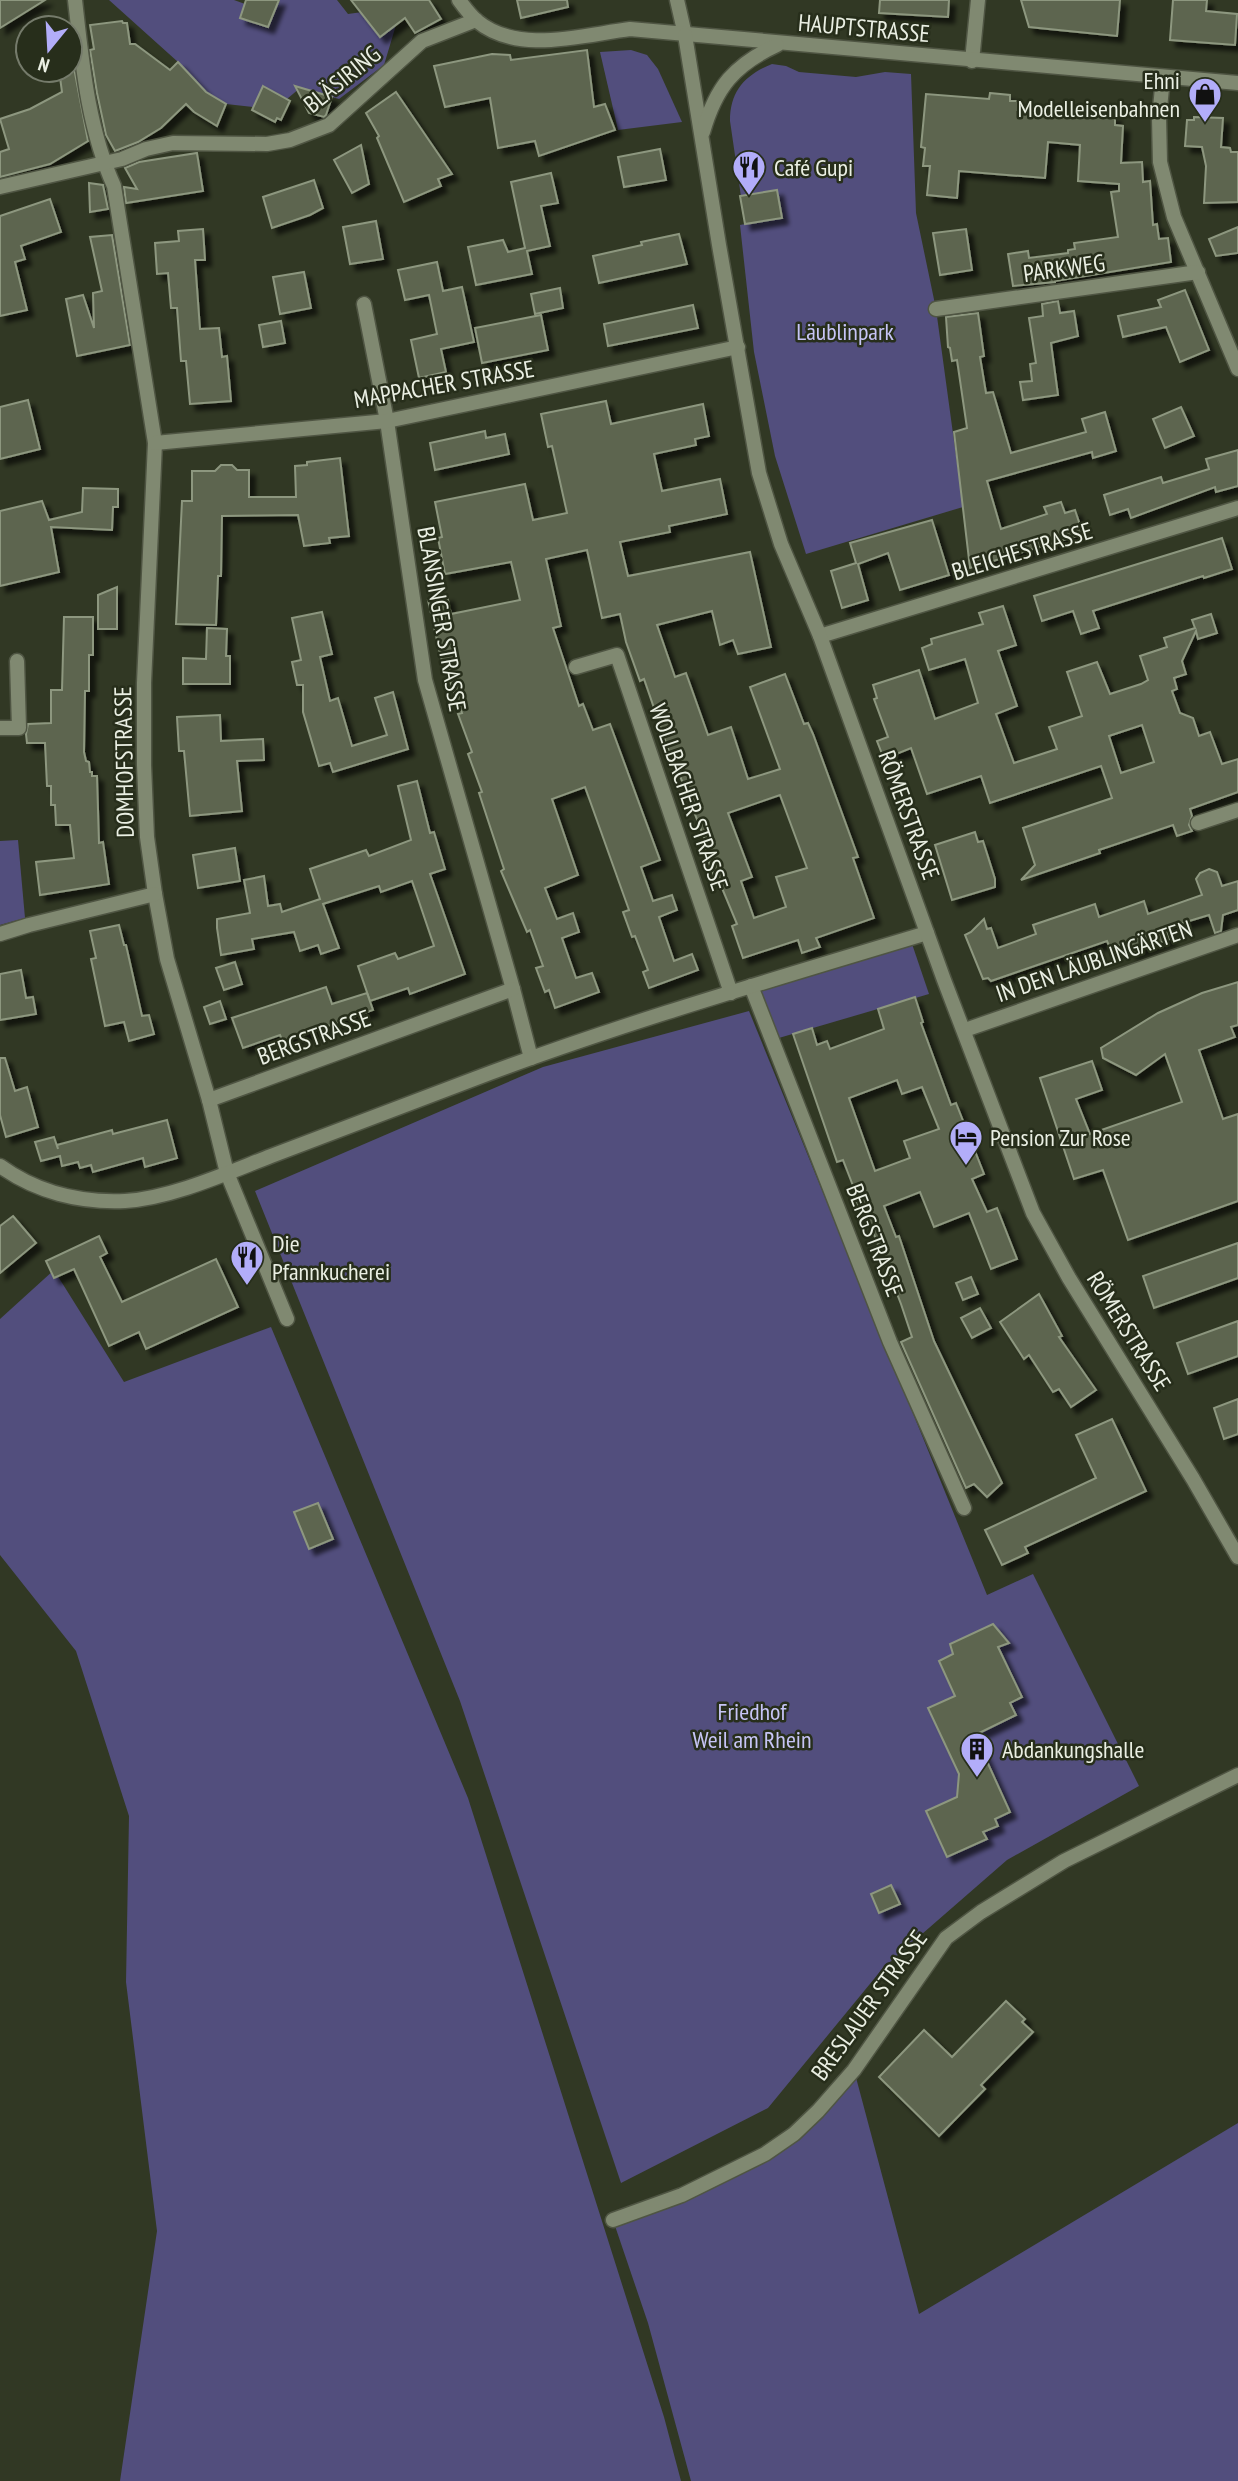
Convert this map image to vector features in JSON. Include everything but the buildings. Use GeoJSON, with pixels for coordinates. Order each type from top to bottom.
{"type":"FeatureCollection","features":[{"type":"Feature","properties":{"kind":"street"},"geometry":{"type":"LineString","coordinates":[[75,0],[86,85],[103,163]]}},
{"type":"Feature","properties":{"kind":"street","name":"HAUPTSTRASSE"},"geometry":{"type":"LineString","coordinates":[[459,0],[476,20],[497,34],[518,39],[545,40],[630,29],[1238,83]]}},
{"type":"Feature","properties":{"kind":"street","name":"RÖMERSTRASSE"},"geometry":{"type":"LineString","coordinates":[[677,0],[759,473],[781,544],[820,636],[927,933],[1033,1213],[1069,1278],[1193,1479],[1238,1558]]}},
{"type":"Feature","properties":{"kind":"street"},"geometry":{"type":"LineString","coordinates":[[972,61],[978,0]]}},
{"type":"Feature","properties":{"kind":"street","name":"BLÄSIRING"},"geometry":{"type":"LineString","coordinates":[[0,187],[103,163],[173,143],[267,144],[314,132],[329,125],[422,41],[476,20]]}},
{"type":"Feature","properties":{"kind":"street"},"geometry":{"type":"LineString","coordinates":[[702,136],[710,107],[720,88],[755,55],[780,44]]}},
{"type":"Feature","properties":{"kind":"street"},"geometry":{"type":"LineString","coordinates":[[1163,78],[1159,118],[1160,162],[1174,217],[1238,369]]}},
{"type":"Feature","properties":{"kind":"street","name":"DOMHOFSTRASSE"},"geometry":{"type":"LineString","coordinates":[[103,163],[114,186],[155,443],[144,683],[147,837],[155,894],[167,959],[228,1172],[287,1320]]}},
{"type":"Feature","properties":{"kind":"street","name":"PARKWEG"},"geometry":{"type":"LineString","coordinates":[[936,309],[1198,272]]}},
{"type":"Feature","properties":{"kind":"street","name":"BLANSINGER STRASSE"},"geometry":{"type":"LineString","coordinates":[[364,304],[387,421],[425,680],[531,1058]]}},
{"type":"Feature","properties":{"kind":"street","name":"MAPPACHER STRASSE"},"geometry":{"type":"LineString","coordinates":[[155,443],[387,421],[738,346]]}},
{"type":"Feature","properties":{"kind":"street","name":"BLEICHESTRASSE"},"geometry":{"type":"LineString","coordinates":[[820,636],[1238,508]]}},
{"type":"Feature","properties":{"kind":"street","name":"WOLLBACHER STRASSE"},"geometry":{"type":"LineString","coordinates":[[576,667],[617,655],[731,993]]}},
{"type":"Feature","properties":{"kind":"street"},"geometry":{"type":"LineString","coordinates":[[0,728],[19,727],[17,661]]}},
{"type":"Feature","properties":{"kind":"street"},"geometry":{"type":"LineString","coordinates":[[1198,823],[1238,810]]}},
{"type":"Feature","properties":{"kind":"street"},"geometry":{"type":"LineString","coordinates":[[0,934],[155,894]]}},
{"type":"Feature","properties":{"kind":"street"},"geometry":{"type":"LineString","coordinates":[[0,1166],[50,1192],[85,1200],[127,1201],[168,1192],[531,1058],[751,986],[927,933]]}},
{"type":"Feature","properties":{"kind":"street","name":"IN DEN LÄUBLINGÄRTEN"},"geometry":{"type":"LineString","coordinates":[[965,1030],[1238,934]]}},
{"type":"Feature","properties":{"kind":"street","name":"BERGSTRASSE"},"geometry":{"type":"LineString","coordinates":[[751,986],[890,1342],[964,1508]]}},
{"type":"Feature","properties":{"kind":"street","name":"BERGSTRASSE"},"geometry":{"type":"LineString","coordinates":[[209,1100],[513,989]]}},
{"type":"Feature","properties":{"kind":"street","name":"BRESLAUER STRASSE"},"geometry":{"type":"LineString","coordinates":[[613,2220],[682,2195],[765,2154],[794,2134],[854,2070],[946,1938],[981,1912],[1064,1861],[1238,1775]]}},
{"type":"Feature","properties":{"kind":"green space"},"geometry":{"type":"Polygon","coordinates":[[[109,0],[234,0],[245,4],[240,18],[268,27],[280,0],[337,0],[348,14],[384,9],[396,25],[384,65],[339,99],[300,88],[287,99],[263,86],[253,107],[226,104],[206,92],[178,62],[109,0]]]}},
{"type":"Feature","properties":{"kind":"green space"},"geometry":{"type":"Polygon","coordinates":[[[631,50],[647,55],[658,69],[682,122],[618,130],[600,52],[631,50]]]}},
{"type":"Feature","properties":{"kind":"green space","name":"Läublinpark"},"geometry":{"type":"Polygon","coordinates":[[[772,64],[799,72],[856,77],[885,72],[911,74],[916,213],[936,309],[963,507],[806,554],[775,456],[754,352],[740,225],[745,224],[730,121],[733,101],[741,85],[754,73],[772,64]]]}},
{"type":"Feature","properties":{"kind":"green space"},"geometry":{"type":"Polygon","coordinates":[[[18,840],[25,918],[0,925],[0,841],[18,840]]]}},
{"type":"Feature","properties":{"kind":"green space"},"geometry":{"type":"Polygon","coordinates":[[[910,938],[929,994],[772,1040],[751,986],[910,938]]]}},
{"type":"Feature","properties":{"kind":"green space","name":"Friedhof Weil am Rhein"},"geometry":{"type":"Polygon","coordinates":[[[749,1011],[987,1595],[1033,1574],[1139,1786],[1007,1860],[883,1968],[768,2108],[621,2183],[460,1701],[255,1191],[543,1067],[749,1011]]]}},
{"type":"Feature","properties":{"kind":"green space"},"geometry":{"type":"Polygon","coordinates":[[[54,1270],[124,1382],[271,1327],[468,1798],[664,2417],[681,2481],[120,2481],[157,2231],[126,1982],[129,1816],[76,1651],[0,1555],[0,1319],[54,1270]]]}},
{"type":"Feature","properties":{"kind":"green space"},"geometry":{"type":"Polygon","coordinates":[[[854,2070],[919,2314],[1238,2123],[1238,2481],[691,2481],[648,2323],[613,2220],[765,2154],[854,2070]]]}},
{"type":"Feature","properties":{"kind":"place","name":"Ehni Modelleisenbahnen"},"geometry":{"type":"Point","coordinates":[1205,124]}},
{"type":"Feature","properties":{"kind":"place","name":"Café Gupi"},"geometry":{"type":"Point","coordinates":[749,197]}},
{"type":"Feature","properties":{"kind":"place","name":"Pension Zur Rose"},"geometry":{"type":"Point","coordinates":[966,1167]}},
{"type":"Feature","properties":{"kind":"place","name":"Die Pfannkucherei"},"geometry":{"type":"Point","coordinates":[247,1287]}},
{"type":"Feature","properties":{"kind":"place","name":"Abdankungshalle"},"geometry":{"type":"Point","coordinates":[977,1779]}}]}
